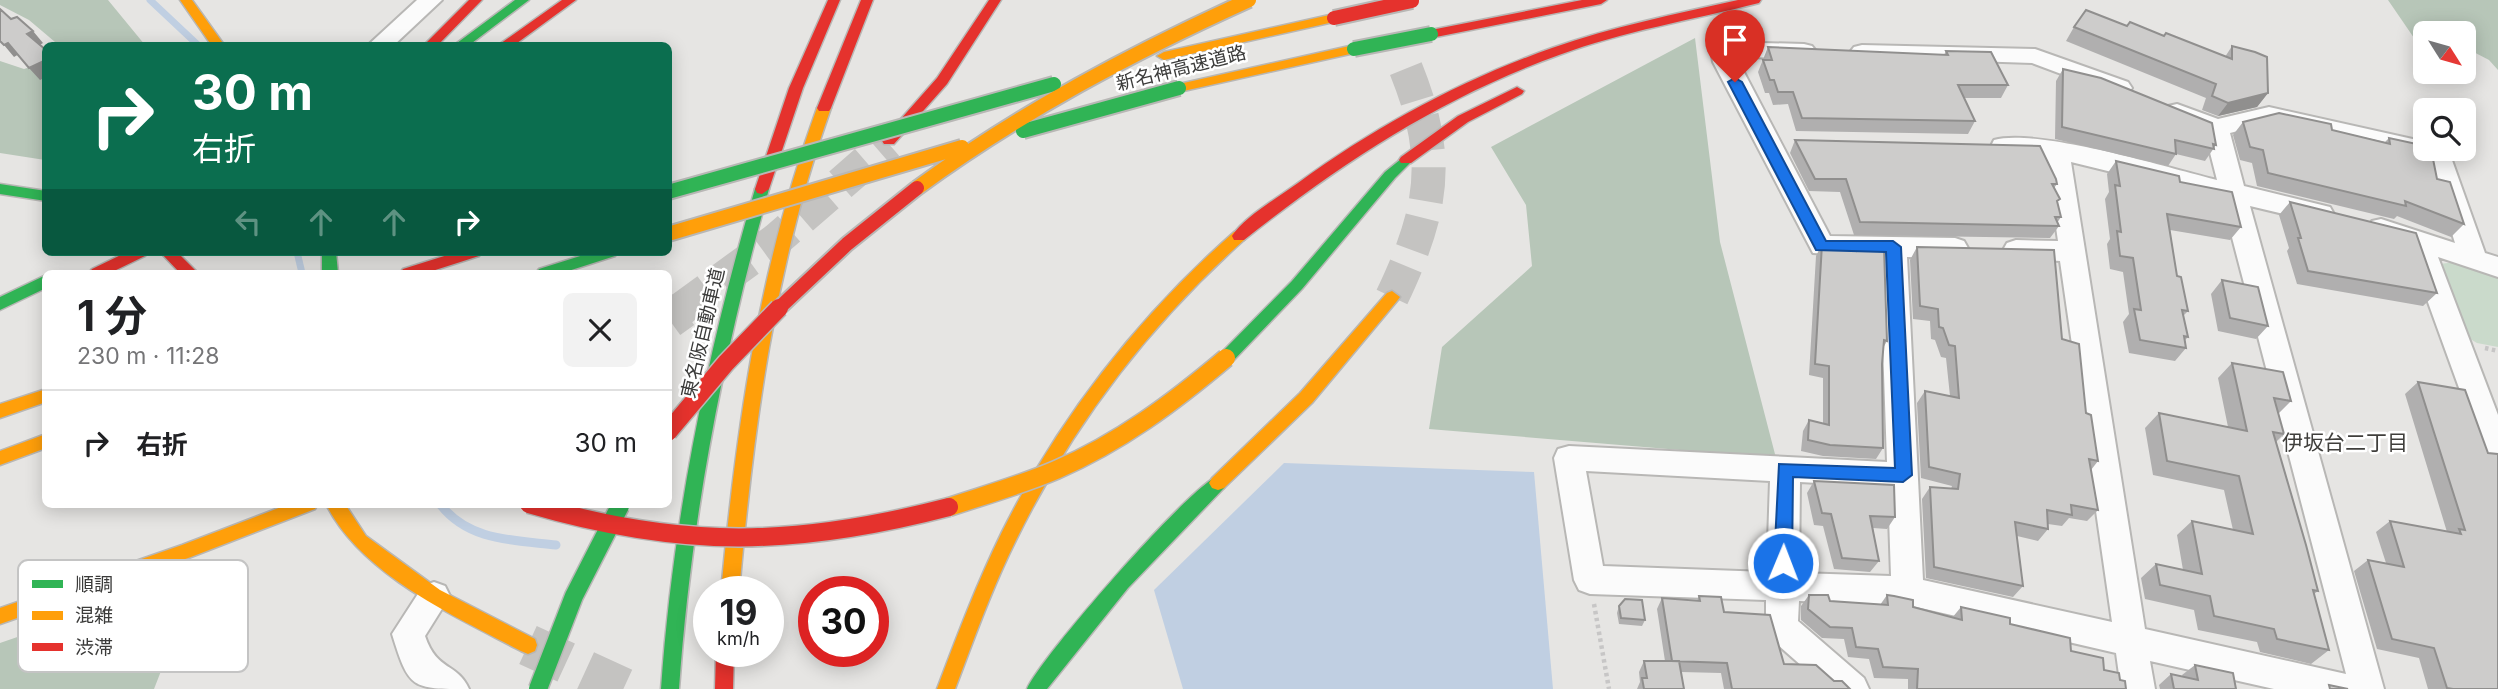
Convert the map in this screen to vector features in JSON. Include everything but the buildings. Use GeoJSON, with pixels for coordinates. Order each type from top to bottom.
{"type":"FeatureCollection","features":[{"type":"Feature","properties":{"kind":"main road"},"geometry":{"type":"LineString","coordinates":[[186,0],[216,42]]}},
{"type":"Feature","properties":{"kind":"main road"},"geometry":{"type":"LineString","coordinates":[[433,42],[476,0]]}},
{"type":"Feature","properties":{"kind":"main road"},"geometry":{"type":"LineString","coordinates":[[464,42],[523,0]]}},
{"type":"Feature","properties":{"kind":"main road"},"geometry":{"type":"LineString","coordinates":[[509,42],[570,0]]}},
{"type":"Feature","properties":{"kind":"main road","name":"東名阪自動車道"},"geometry":{"type":"LineString","coordinates":[[670,689],[671,647],[695,460],[731,296],[772,151],[834,0]]}},
{"type":"Feature","properties":{"kind":"main road"},"geometry":{"type":"LineString","coordinates":[[731,576],[743,446],[775,276],[811,142],[867,0]]}},
{"type":"Feature","properties":{"kind":"main road"},"geometry":{"type":"LineString","coordinates":[[888,142],[942,81],[995,0]]}},
{"type":"Feature","properties":{"kind":"main road"},"geometry":{"type":"LineString","coordinates":[[672,427],[743,342],[803,282],[913,193],[1025,115],[1080,82],[1249,0]]}},
{"type":"Feature","properties":{"kind":"main road"},"geometry":{"type":"LineString","coordinates":[[1360,0],[1401,57]]}},
{"type":"Feature","properties":{"kind":"main road","name":"新名神高速道路"},"geometry":{"type":"LineString","coordinates":[[672,233],[934,155],[1179,89],[1601,0]]}},
{"type":"Feature","properties":{"kind":"main road"},"geometry":{"type":"LineString","coordinates":[[946,689],[990,576],[1021,513],[1055,454],[1106,377],[1188,282],[1239,234],[1329,163],[1430,104],[1527,61],[1620,30],[1755,0]]}},
{"type":"Feature","properties":{"kind":"main road","name":"新名神高速道路"},"geometry":{"type":"LineString","coordinates":[[672,191],[970,105],[1164,56],[1415,1]]}},
{"type":"Feature","properties":{"kind":"main road"},"geometry":{"type":"LineString","coordinates":[[1581,61],[1651,32],[1723,7]]}},
{"type":"Feature","properties":{"kind":"main road"},"geometry":{"type":"LineString","coordinates":[[542,508],[593,524],[653,535],[712,540],[778,539],[859,529],[912,518],[1061,468],[1118,439],[1164,408],[1226,358],[1297,285],[1390,175],[1420,148],[1463,119],[1535,82]]}},
{"type":"Feature","properties":{"kind":"main road"},"geometry":{"type":"LineString","coordinates":[[0,189],[42,195]]}},
{"type":"Feature","properties":{"kind":"main road"},"geometry":{"type":"LineString","coordinates":[[83,262],[94,256]]}},
{"type":"Feature","properties":{"kind":"main road"},"geometry":{"type":"LineString","coordinates":[[103,270],[131,256]]}},
{"type":"Feature","properties":{"kind":"main road"},"geometry":{"type":"LineString","coordinates":[[172,256],[188,270]]}},
{"type":"Feature","properties":{"kind":"main road"},"geometry":{"type":"LineString","coordinates":[[417,270],[461,256]]}},
{"type":"Feature","properties":{"kind":"main road"},"geometry":{"type":"LineString","coordinates":[[553,270],[597,256]]}},
{"type":"Feature","properties":{"kind":"main road"},"geometry":{"type":"LineString","coordinates":[[0,304],[42,283]]}},
{"type":"Feature","properties":{"kind":"main road"},"geometry":{"type":"LineString","coordinates":[[1037,689],[1063,647],[1118,583],[1160,537],[1302,401],[1365,334],[1392,297]]}},
{"type":"Feature","properties":{"kind":"main road"},"geometry":{"type":"LineString","coordinates":[[0,318],[42,299]]}},
{"type":"Feature","properties":{"kind":"main road"},"geometry":{"type":"LineString","coordinates":[[0,411],[42,396]]}},
{"type":"Feature","properties":{"kind":"main road"},"geometry":{"type":"LineString","coordinates":[[0,458],[42,442]]}},
{"type":"Feature","properties":{"kind":"main road"},"geometry":{"type":"LineString","coordinates":[[156,560],[299,508]]}},
{"type":"Feature","properties":{"kind":"main road"},"geometry":{"type":"LineString","coordinates":[[338,508],[360,541],[433,596],[528,645]]}},
{"type":"Feature","properties":{"kind":"main road"},"geometry":{"type":"LineString","coordinates":[[538,689],[565,613],[597,545],[619,508]]}},
{"type":"Feature","properties":{"kind":"main road"},"geometry":{"type":"LineString","coordinates":[[0,616],[18,610]]}},
{"type":"Feature","properties":{"kind":"main road"},"geometry":{"type":"LineString","coordinates":[[724,689],[725,667]]}},
{"type":"Feature","properties":{"kind":"street"},"geometry":{"type":"LineString","coordinates":[[383,42],[430,0]]}},
{"type":"Feature","properties":{"kind":"street"},"geometry":{"type":"LineString","coordinates":[[2071,251],[1822,246],[1725,62],[1723,50],[2035,55],[2216,128],[2269,115],[2439,154],[2486,263]]}},
{"type":"Feature","properties":{"kind":"street"},"geometry":{"type":"LineString","coordinates":[[2216,128],[2367,689]]}},
{"type":"Feature","properties":{"kind":"street"},"geometry":{"type":"LineString","coordinates":[[1766,141],[1793,142]]}},
{"type":"Feature","properties":{"kind":"street"},"geometry":{"type":"LineString","coordinates":[[1983,145],[2057,150],[2345,219],[2418,239],[2486,263]]}},
{"type":"Feature","properties":{"kind":"street"},"geometry":{"type":"LineString","coordinates":[[2057,150],[2138,689]]}},
{"type":"Feature","properties":{"kind":"street"},"geometry":{"type":"LineString","coordinates":[[2418,239],[2498,454]]}},
{"type":"Feature","properties":{"kind":"street"},"geometry":{"type":"LineString","coordinates":[[1893,247],[1908,591]]}},
{"type":"Feature","properties":{"kind":"street"},"geometry":{"type":"LineString","coordinates":[[1903,475],[1569,458],[1590,580],[1908,591],[2343,689]]}},
{"type":"Feature","properties":{"kind":"street"},"geometry":{"type":"LineString","coordinates":[[1785,469],[1782,627],[1852,689]]}},
{"type":"Feature","properties":{"kind":"street"},"geometry":{"type":"LineString","coordinates":[[433,596],[408,634],[418,666],[452,689]]}},
{"type":"Feature","properties":{"kind":"path"},"geometry":{"type":"LineString","coordinates":[[1590,580],[1609,689]]}},
{"type":"Feature","properties":{"kind":"green space"},"geometry":{"type":"Polygon","coordinates":[[[0,0],[108,0],[143,42],[55,42],[29,20],[0,5],[0,0]]]}},
{"type":"Feature","properties":{"kind":"green space"},"geometry":{"type":"Polygon","coordinates":[[[2388,0],[2498,0],[2498,70],[2489,60],[2476,53],[2476,21],[2413,21],[2413,36],[2388,0]]]}},
{"type":"Feature","properties":{"kind":"green space"},"geometry":{"type":"Polygon","coordinates":[[[1695,38],[1720,242],[1776,458],[1429,429],[1442,347],[1532,266],[1526,205],[1491,147],[1695,38]]]}},
{"type":"Feature","properties":{"kind":"green space"},"geometry":{"type":"Polygon","coordinates":[[[0,61],[24,69],[42,63],[42,160],[0,153],[0,61]]]}},
{"type":"Feature","properties":{"kind":"green space"},"geometry":{"type":"Polygon","coordinates":[[[2457,262],[2498,277],[2498,347],[2477,343],[2467,337],[2439,264],[2457,262]]]}},
{"type":"Feature","properties":{"kind":"green space"},"geometry":{"type":"Polygon","coordinates":[[[18,637],[18,672],[161,672],[154,689],[0,689],[0,643],[18,637]]]}},
{"type":"Feature","properties":{"kind":"water"},"geometry":{"type":"Polygon","coordinates":[[[1284,463],[1534,472],[1553,689],[1183,689],[1154,590],[1284,463]]]}},
{"type":"Feature","properties":{"kind":"waterway"},"geometry":{"type":"LineString","coordinates":[[150,0],[195,42]]}},
{"type":"Feature","properties":{"kind":"waterway"},"geometry":{"type":"LineString","coordinates":[[298,256],[301,270]]}},
{"type":"Feature","properties":{"kind":"waterway"},"geometry":{"type":"LineString","coordinates":[[444,508],[464,525],[492,537],[556,545]]}},
{"type":"Feature","properties":{"kind":"tunnel"},"geometry":{"type":"LineString","coordinates":[[1392,297],[1418,234],[1428,178],[1428,151],[1423,122],[1401,57]]}},
{"type":"Feature","properties":{"kind":"tunnel"},"geometry":{"type":"LineString","coordinates":[[680,310],[776,240],[888,143]]}},
{"type":"Feature","properties":{"kind":"tunnel"},"geometry":{"type":"LineString","coordinates":[[672,315],[682,308]]}},
{"type":"Feature","properties":{"kind":"tunnel"},"geometry":{"type":"LineString","coordinates":[[528,645],[624,689]]}},
{"type":"Feature","properties":{"kind":"traffic: fast"},"geometry":{"type":"LineString","coordinates":[[465,42],[523,0]]}},
{"type":"Feature","properties":{"kind":"traffic: fast"},"geometry":{"type":"LineString","coordinates":[[1354,49],[1431,34]]}},
{"type":"Feature","properties":{"kind":"traffic: fast"},"geometry":{"type":"LineString","coordinates":[[672,191],[1054,84]]}},
{"type":"Feature","properties":{"kind":"traffic: fast"},"geometry":{"type":"LineString","coordinates":[[1023,131],[1179,88]]}},
{"type":"Feature","properties":{"kind":"traffic: fast"},"geometry":{"type":"LineString","coordinates":[[1226,358],[1297,285],[1390,175],[1406,160]]}},
{"type":"Feature","properties":{"kind":"traffic: fast"},"geometry":{"type":"LineString","coordinates":[[0,189],[42,195]]}},
{"type":"Feature","properties":{"kind":"traffic: fast"},"geometry":{"type":"LineString","coordinates":[[670,689],[681,562],[701,436],[728,312],[762,189]]}},
{"type":"Feature","properties":{"kind":"traffic: fast"},"geometry":{"type":"LineString","coordinates":[[329,256],[330,270]]}},
{"type":"Feature","properties":{"kind":"traffic: fast"},"geometry":{"type":"LineString","coordinates":[[553,270],[597,256]]}},
{"type":"Feature","properties":{"kind":"traffic: fast"},"geometry":{"type":"LineString","coordinates":[[0,304],[42,283]]}},
{"type":"Feature","properties":{"kind":"traffic: fast"},"geometry":{"type":"LineString","coordinates":[[1036,689],[1122,582],[1218,483]]}},
{"type":"Feature","properties":{"kind":"traffic: fast"},"geometry":{"type":"LineString","coordinates":[[538,689],[574,596],[619,508]]}},
{"type":"Feature","properties":{"kind":"traffic: slow"},"geometry":{"type":"LineString","coordinates":[[186,0],[216,42]]}},
{"type":"Feature","properties":{"kind":"traffic: slow"},"geometry":{"type":"LineString","coordinates":[[917,188],[995,133],[1077,84],[1162,40],[1249,0]]}},
{"type":"Feature","properties":{"kind":"traffic: slow"},"geometry":{"type":"LineString","coordinates":[[1164,56],[1334,18]]}},
{"type":"Feature","properties":{"kind":"traffic: slow"},"geometry":{"type":"LineString","coordinates":[[1179,88],[1354,49]]}},
{"type":"Feature","properties":{"kind":"traffic: slow"},"geometry":{"type":"LineString","coordinates":[[732,576],[750,408],[772,286],[803,166],[824,108]]}},
{"type":"Feature","properties":{"kind":"traffic: slow"},"geometry":{"type":"LineString","coordinates":[[672,233],[962,147]]}},
{"type":"Feature","properties":{"kind":"traffic: slow"},"geometry":{"type":"LineString","coordinates":[[946,689],[1000,555],[1054,454],[1109,374],[1139,336],[1171,300],[1239,236]]}},
{"type":"Feature","properties":{"kind":"traffic: slow"},"geometry":{"type":"LineString","coordinates":[[1218,483],[1306,398],[1392,297]]}},
{"type":"Feature","properties":{"kind":"traffic: slow"},"geometry":{"type":"LineString","coordinates":[[949,507],[1043,475],[1102,447],[1166,406],[1226,358]]}},
{"type":"Feature","properties":{"kind":"traffic: slow"},"geometry":{"type":"LineString","coordinates":[[0,411],[42,396]]}},
{"type":"Feature","properties":{"kind":"traffic: slow"},"geometry":{"type":"LineString","coordinates":[[0,458],[42,442]]}},
{"type":"Feature","properties":{"kind":"traffic: slow"},"geometry":{"type":"LineString","coordinates":[[162,560],[299,508]]}},
{"type":"Feature","properties":{"kind":"traffic: slow"},"geometry":{"type":"LineString","coordinates":[[338,508],[360,541],[434,596],[528,645]]}},
{"type":"Feature","properties":{"kind":"traffic: slow"},"geometry":{"type":"LineString","coordinates":[[0,616],[18,610]]}},
{"type":"Feature","properties":{"kind":"traffic: jam"},"geometry":{"type":"LineString","coordinates":[[433,42],[476,0]]}},
{"type":"Feature","properties":{"kind":"traffic: jam"},"geometry":{"type":"LineString","coordinates":[[509,42],[570,0]]}},
{"type":"Feature","properties":{"kind":"traffic: jam"},"geometry":{"type":"LineString","coordinates":[[762,189],[796,88],[834,0]]}},
{"type":"Feature","properties":{"kind":"traffic: jam"},"geometry":{"type":"LineString","coordinates":[[824,108],[867,0]]}},
{"type":"Feature","properties":{"kind":"traffic: jam"},"geometry":{"type":"LineString","coordinates":[[889,141],[942,81],[995,0]]}},
{"type":"Feature","properties":{"kind":"traffic: jam"},"geometry":{"type":"LineString","coordinates":[[1431,34],[1601,0]]}},
{"type":"Feature","properties":{"kind":"traffic: jam"},"geometry":{"type":"LineString","coordinates":[[1239,236],[1350,154],[1469,87],[1511,68],[1603,36],[1755,0]]}},
{"type":"Feature","properties":{"kind":"traffic: jam"},"geometry":{"type":"LineString","coordinates":[[1334,18],[1412,1]]}},
{"type":"Feature","properties":{"kind":"traffic: jam"},"geometry":{"type":"LineString","coordinates":[[1406,160],[1463,119],[1517,91]]}},
{"type":"Feature","properties":{"kind":"traffic: jam"},"geometry":{"type":"LineString","coordinates":[[672,427],[726,363],[785,302],[847,244],[917,188]]}},
{"type":"Feature","properties":{"kind":"traffic: jam"},"geometry":{"type":"LineString","coordinates":[[103,270],[132,256]]}},
{"type":"Feature","properties":{"kind":"traffic: jam"},"geometry":{"type":"LineString","coordinates":[[171,256],[187,270]]}},
{"type":"Feature","properties":{"kind":"traffic: jam"},"geometry":{"type":"LineString","coordinates":[[417,270],[461,256]]}},
{"type":"Feature","properties":{"kind":"traffic: jam"},"geometry":{"type":"LineString","coordinates":[[542,508],[636,531],[687,538],[739,540],[842,532],[949,507]]}},
{"type":"Feature","properties":{"kind":"traffic: jam"},"geometry":{"type":"LineString","coordinates":[[724,689],[725,667]]}},
{"type":"Feature","properties":{"kind":"district","name":"伊坂台二丁目"},"geometry":{"type":"Point","coordinates":[2345,442]}},
{"type":"Feature","properties":{"kind":"route"},"geometry":{"type":"LineString","coordinates":[[1735,82],[1822,246],[1893,247],[1903,475],[1785,469],[1783,563]]}}]}
